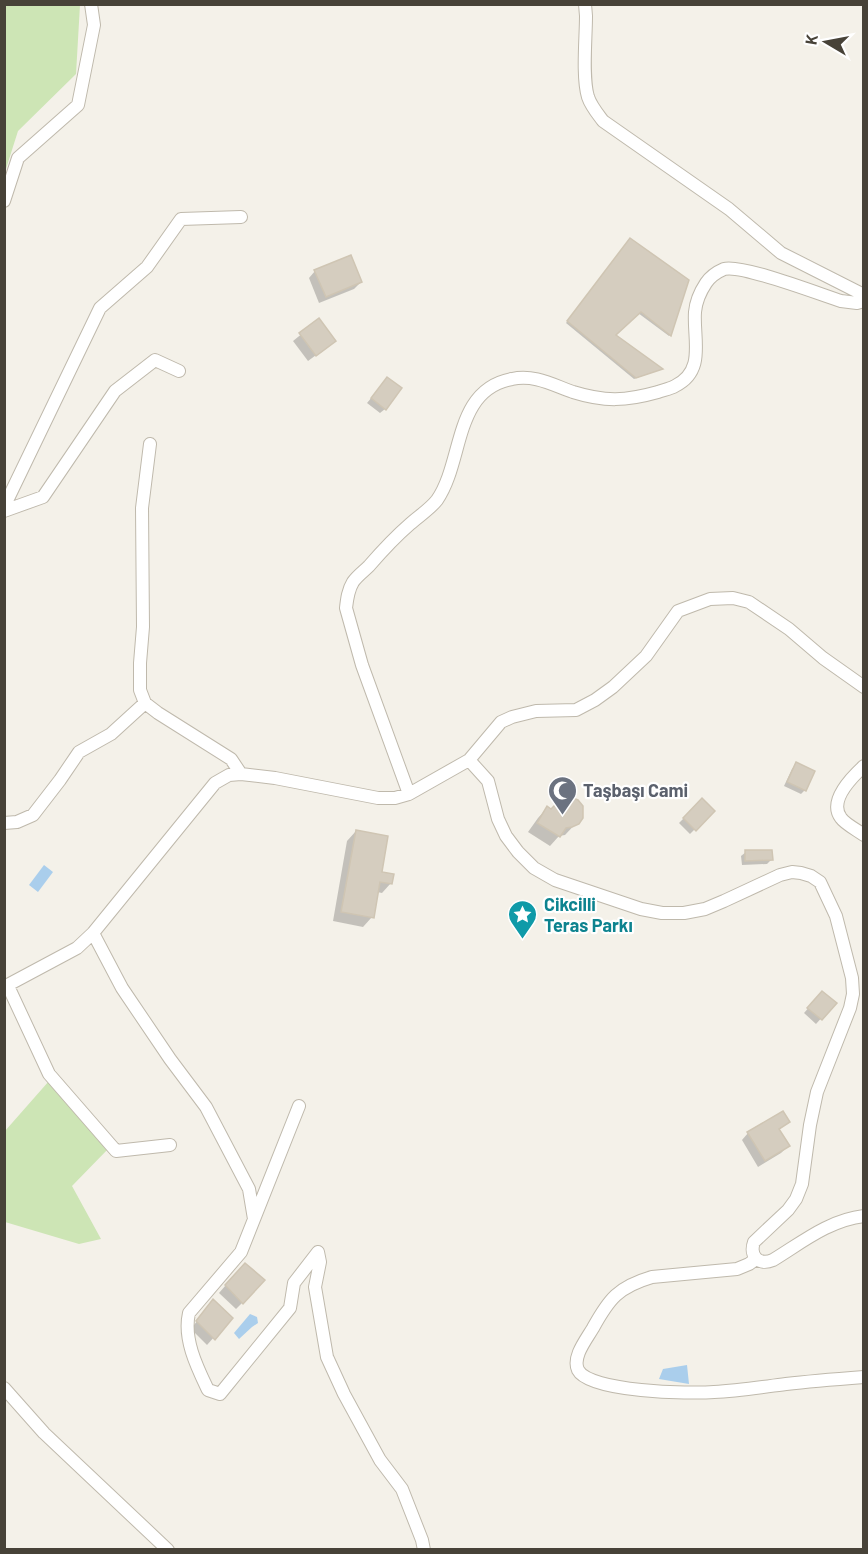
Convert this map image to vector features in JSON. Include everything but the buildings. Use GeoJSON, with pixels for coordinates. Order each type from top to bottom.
{"type":"FeatureCollection","features":[{"type":"Feature","properties":{"kind":"street"},"geometry":{"type":"LineString","coordinates":[[4,201],[18,158],[78,105],[94,25],[91,4]]}},
{"type":"Feature","properties":{"kind":"street"},"geometry":{"type":"LineString","coordinates":[[585,4],[585,84],[588,98],[603,121],[729,209],[781,253],[864,295]]}},
{"type":"Feature","properties":{"kind":"street"},"geometry":{"type":"LineString","coordinates":[[4,509],[100,308],[147,267],[181,219],[241,217]]}},
{"type":"Feature","properties":{"kind":"street"},"geometry":{"type":"LineString","coordinates":[[410,794],[362,665],[346,609],[347,600],[353,583],[396,536],[435,503],[444,490],[471,407],[483,393],[497,383],[526,378],[540,380],[575,393],[616,400],[635,398],[675,386],[690,373],[695,362],[697,350],[695,313],[702,289],[710,277],[724,269],[744,269],[841,301],[857,303],[864,301]]}},
{"type":"Feature","properties":{"kind":"street"},"geometry":{"type":"LineString","coordinates":[[4,509],[43,497],[114,391],[155,360],[179,371]]}},
{"type":"Feature","properties":{"kind":"street"},"geometry":{"type":"LineString","coordinates":[[150,444],[142,508],[143,627],[140,690],[145,703],[231,759],[242,774]]}},
{"type":"Feature","properties":{"kind":"street"},"geometry":{"type":"LineString","coordinates":[[170,1145],[116,1151],[49,1074],[6,986],[77,948],[93,933],[215,783],[229,775],[242,774],[378,798],[395,798],[410,794],[469,760],[501,722],[536,711],[576,710],[596,700],[646,657],[678,611],[710,599],[733,598],[749,602],[789,629],[823,658],[864,687]]}},
{"type":"Feature","properties":{"kind":"street"},"geometry":{"type":"LineString","coordinates":[[4,824],[17,822],[33,815],[79,752],[111,734],[145,703]]}},
{"type":"Feature","properties":{"kind":"street"},"geometry":{"type":"LineString","coordinates":[[469,760],[488,781],[498,819],[518,852],[534,868],[555,880],[641,909],[662,913],[684,913],[705,909],[780,875],[792,872],[811,876],[820,882],[836,916],[852,978],[853,994],[850,1008],[817,1092],[802,1184],[789,1210],[754,1242],[753,1254],[760,1262],[767,1263],[821,1230],[838,1222],[864,1216]]}},
{"type":"Feature","properties":{"kind":"street"},"geometry":{"type":"LineString","coordinates":[[864,766],[841,791],[837,808],[840,818],[864,835]]}},
{"type":"Feature","properties":{"kind":"street"},"geometry":{"type":"LineString","coordinates":[[93,933],[122,988],[206,1107],[249,1189],[254,1220]]}},
{"type":"Feature","properties":{"kind":"street"},"geometry":{"type":"LineString","coordinates":[[299,1106],[241,1252],[189,1312],[186,1325],[196,1366],[208,1390],[220,1394],[290,1308],[294,1283],[318,1252],[320,1262],[315,1287],[327,1357],[344,1394],[380,1460],[402,1489],[424,1550]]}},
{"type":"Feature","properties":{"kind":"street"},"geometry":{"type":"LineString","coordinates":[[756,1259],[737,1269],[652,1277],[627,1287],[606,1305],[579,1353],[577,1366],[579,1372],[584,1377],[607,1386],[680,1393],[734,1391],[864,1377]]}},
{"type":"Feature","properties":{"kind":"street"},"geometry":{"type":"LineString","coordinates":[[4,1388],[44,1433],[168,1550]]}},
{"type":"Feature","properties":{"kind":"green space"},"geometry":{"type":"Polygon","coordinates":[[[5,4],[80,5],[76,74],[18,131],[5,172],[5,4]]]}},
{"type":"Feature","properties":{"kind":"green space"},"geometry":{"type":"Polygon","coordinates":[[[49,1081],[108,1149],[72,1186],[101,1239],[79,1244],[5,1222],[5,1131],[49,1081]]]}},
{"type":"Feature","properties":{"kind":"water"},"geometry":{"type":"Polygon","coordinates":[[[44,865],[53,872],[38,892],[29,885],[44,865]]]}},
{"type":"Feature","properties":{"kind":"water"},"geometry":{"type":"Polygon","coordinates":[[[250,1314],[257,1317],[258,1323],[239,1339],[234,1333],[250,1314]]]}},
{"type":"Feature","properties":{"kind":"water"},"geometry":{"type":"Polygon","coordinates":[[[687,1365],[689,1384],[659,1379],[663,1369],[687,1365]]]}},
{"type":"Feature","properties":{"kind":"place","name":"Taşbaşı Cami"},"geometry":{"type":"Point","coordinates":[562,816]}},
{"type":"Feature","properties":{"kind":"place","name":"Cikcilli Teras Parkı"},"geometry":{"type":"Point","coordinates":[523,940]}}]}
